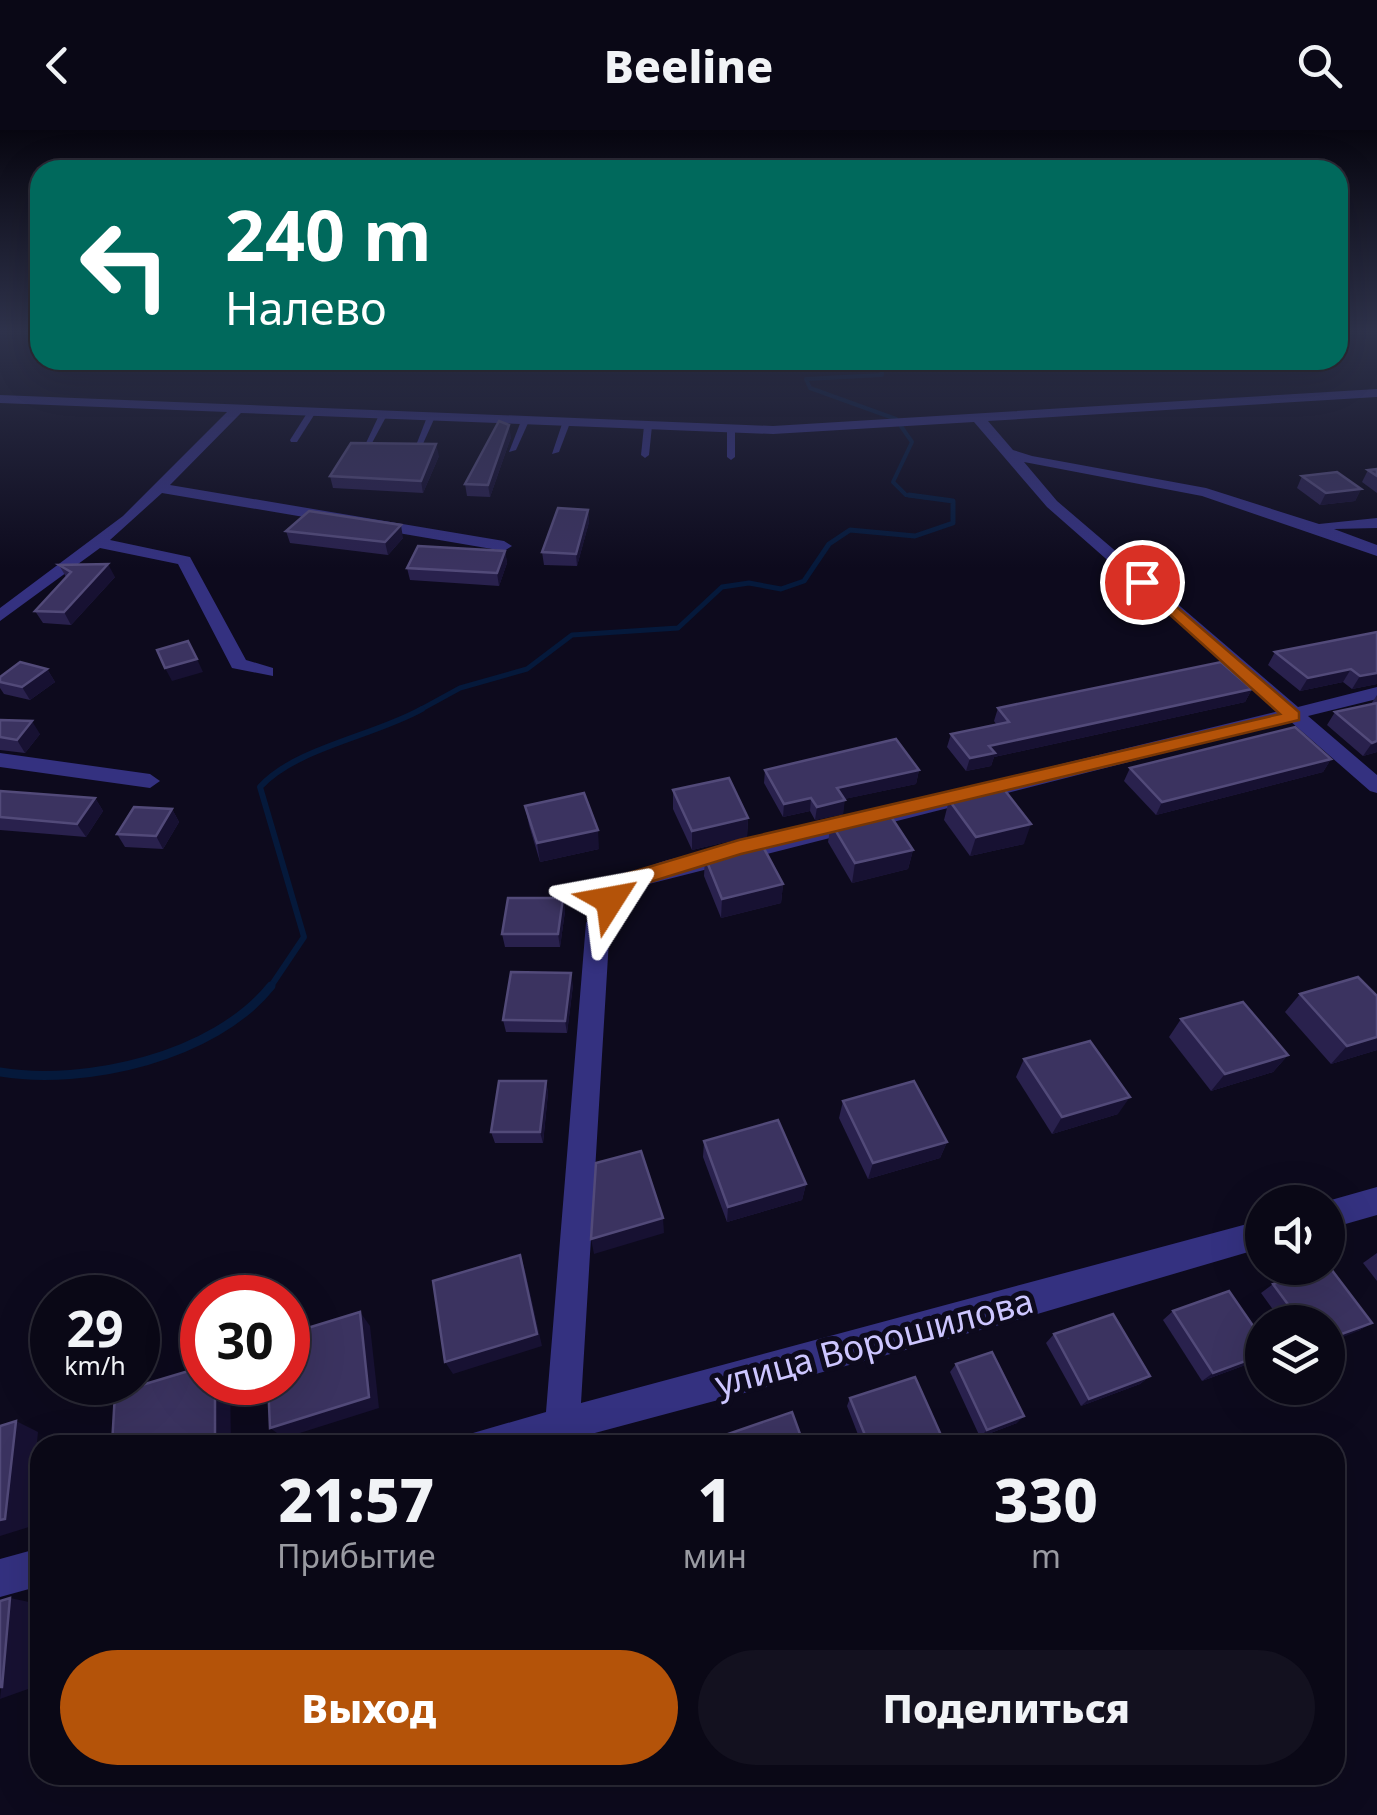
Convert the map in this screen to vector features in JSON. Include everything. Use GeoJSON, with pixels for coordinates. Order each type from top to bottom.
{"type":"FeatureCollection","features":[{"type":"Feature","properties":{"kind":"street"},"geometry":{"type":"LineString","coordinates":[[0,616],[56,569],[98,543],[160,488],[235,411]]}},
{"type":"Feature","properties":{"kind":"street"},"geometry":{"type":"LineString","coordinates":[[278,411],[774,430],[1096,411]]}},
{"type":"Feature","properties":{"kind":"street"},"geometry":{"type":"LineString","coordinates":[[978,418],[1052,504],[1377,786]]}},
{"type":"Feature","properties":{"kind":"street"},"geometry":{"type":"LineString","coordinates":[[1006,453],[1060,468],[1220,496],[1316,525],[1377,551]]}},
{"type":"Feature","properties":{"kind":"street"},"geometry":{"type":"LineString","coordinates":[[160,488],[504,546]]}},
{"type":"Feature","properties":{"kind":"street"},"geometry":{"type":"LineString","coordinates":[[1316,525],[1377,523]]}},
{"type":"Feature","properties":{"kind":"street"},"geometry":{"type":"LineString","coordinates":[[98,543],[184,560],[239,664],[266,672]]}},
{"type":"Feature","properties":{"kind":"street"},"geometry":{"type":"LineString","coordinates":[[562,1424],[598,923],[610,900],[633,880],[668,868],[1377,693]]}},
{"type":"Feature","properties":{"kind":"street"},"geometry":{"type":"LineString","coordinates":[[0,760],[150,780]]}},
{"type":"Feature","properties":{"kind":"street"},"geometry":{"type":"LineString","coordinates":[[1345,1210],[1377,1201]]}},
{"type":"Feature","properties":{"kind":"street","name":"улица Ворошилова"},"geometry":{"type":"LineString","coordinates":[[521,1435],[984,1313],[1245,1239]]}},
{"type":"Feature","properties":{"kind":"street"},"geometry":{"type":"LineString","coordinates":[[0,1578],[30,1570]]}},
{"type":"Feature","properties":{"kind":"lane"},"geometry":{"type":"LineString","coordinates":[[294,440],[312,412]]}},
{"type":"Feature","properties":{"kind":"lane"},"geometry":{"type":"LineString","coordinates":[[369,441],[383,415]]}},
{"type":"Feature","properties":{"kind":"lane"},"geometry":{"type":"LineString","coordinates":[[418,446],[431,417]]}},
{"type":"Feature","properties":{"kind":"lane"},"geometry":{"type":"LineString","coordinates":[[512,450],[525,421]]}},
{"type":"Feature","properties":{"kind":"lane"},"geometry":{"type":"LineString","coordinates":[[556,452],[566,423]]}},
{"type":"Feature","properties":{"kind":"lane"},"geometry":{"type":"LineString","coordinates":[[645,455],[648,426]]}},
{"type":"Feature","properties":{"kind":"lane"},"geometry":{"type":"LineString","coordinates":[[730,429],[731,456]]}},
{"type":"Feature","properties":{"kind":"building"},"geometry":{"type":"Polygon","coordinates":[[[499,421],[509,425],[488,485],[465,484],[499,421]]]}},
{"type":"Feature","properties":{"kind":"building"},"geometry":{"type":"Polygon","coordinates":[[[351,443],[436,444],[421,481],[330,476],[351,443]]]}},
{"type":"Feature","properties":{"kind":"building"},"geometry":{"type":"Polygon","coordinates":[[[1337,472],[1361,489],[1326,493],[1302,476],[1337,472]]]}},
{"type":"Feature","properties":{"kind":"building"},"geometry":{"type":"Polygon","coordinates":[[[558,508],[588,510],[576,554],[542,552],[558,508]]]}},
{"type":"Feature","properties":{"kind":"building"},"geometry":{"type":"Polygon","coordinates":[[[309,511],[401,525],[385,542],[286,531],[309,511]]]}},
{"type":"Feature","properties":{"kind":"building"},"geometry":{"type":"Polygon","coordinates":[[[418,546],[505,551],[497,573],[407,568],[418,546]]]}},
{"type":"Feature","properties":{"kind":"building"},"geometry":{"type":"Polygon","coordinates":[[[108,564],[64,612],[35,611],[71,572],[59,565],[108,564]]]}},
{"type":"Feature","properties":{"kind":"building"},"geometry":{"type":"Polygon","coordinates":[[[1377,632],[1377,673],[1360,676],[1351,669],[1308,678],[1275,652],[1377,632]]]}},
{"type":"Feature","properties":{"kind":"building"},"geometry":{"type":"Polygon","coordinates":[[[188,641],[197,659],[165,668],[157,650],[188,641]]]}},
{"type":"Feature","properties":{"kind":"building"},"geometry":{"type":"Polygon","coordinates":[[[20,662],[47,669],[22,687],[0,682],[0,677],[20,662]]]}},
{"type":"Feature","properties":{"kind":"building"},"geometry":{"type":"Polygon","coordinates":[[[1221,662],[1252,689],[989,746],[995,753],[970,758],[951,734],[1009,722],[998,708],[1221,662]]]}},
{"type":"Feature","properties":{"kind":"building"},"geometry":{"type":"Polygon","coordinates":[[[1377,703],[1377,741],[1372,743],[1335,712],[1377,703]]]}},
{"type":"Feature","properties":{"kind":"building"},"geometry":{"type":"Polygon","coordinates":[[[0,720],[32,721],[17,740],[0,737],[0,720]]]}},
{"type":"Feature","properties":{"kind":"building"},"geometry":{"type":"Polygon","coordinates":[[[1295,727],[1331,759],[1162,802],[1130,768],[1295,727]]]}},
{"type":"Feature","properties":{"kind":"building"},"geometry":{"type":"Polygon","coordinates":[[[896,739],[919,770],[837,788],[845,800],[817,807],[811,798],[784,804],[765,770],[896,739]]]}},
{"type":"Feature","properties":{"kind":"building"},"geometry":{"type":"Polygon","coordinates":[[[729,778],[748,818],[692,831],[673,790],[729,778]]]}},
{"type":"Feature","properties":{"kind":"building"},"geometry":{"type":"Polygon","coordinates":[[[1003,788],[1031,824],[976,837],[949,800],[1003,788]]]}},
{"type":"Feature","properties":{"kind":"building"},"geometry":{"type":"Polygon","coordinates":[[[0,791],[95,798],[77,824],[0,817],[0,791]]]}},
{"type":"Feature","properties":{"kind":"building"},"geometry":{"type":"Polygon","coordinates":[[[584,793],[598,830],[537,843],[525,806],[584,793]]]}},
{"type":"Feature","properties":{"kind":"building"},"geometry":{"type":"Polygon","coordinates":[[[134,807],[172,809],[156,836],[117,834],[134,807]]]}},
{"type":"Feature","properties":{"kind":"building"},"geometry":{"type":"Polygon","coordinates":[[[888,812],[913,850],[855,863],[831,823],[888,812]]]}},
{"type":"Feature","properties":{"kind":"building"},"geometry":{"type":"Polygon","coordinates":[[[760,841],[783,884],[722,899],[705,857],[760,841]]]}},
{"type":"Feature","properties":{"kind":"building"},"geometry":{"type":"Polygon","coordinates":[[[508,898],[563,898],[558,934],[502,934],[508,898]]]}},
{"type":"Feature","properties":{"kind":"building"},"geometry":{"type":"Polygon","coordinates":[[[511,972],[571,973],[565,1021],[503,1020],[511,972]]]}},
{"type":"Feature","properties":{"kind":"building"},"geometry":{"type":"Polygon","coordinates":[[[1358,977],[1377,996],[1377,1037],[1347,1046],[1300,994],[1358,977]]]}},
{"type":"Feature","properties":{"kind":"building"},"geometry":{"type":"Polygon","coordinates":[[[1243,1002],[1288,1055],[1225,1074],[1181,1019],[1243,1002]]]}},
{"type":"Feature","properties":{"kind":"building"},"geometry":{"type":"Polygon","coordinates":[[[1090,1041],[1130,1097],[1062,1117],[1024,1059],[1090,1041]]]}},
{"type":"Feature","properties":{"kind":"building"},"geometry":{"type":"Polygon","coordinates":[[[499,1081],[546,1081],[540,1132],[491,1132],[499,1081]]]}},
{"type":"Feature","properties":{"kind":"building"},"geometry":{"type":"Polygon","coordinates":[[[914,1081],[947,1142],[873,1163],[843,1101],[914,1081]]]}},
{"type":"Feature","properties":{"kind":"building"},"geometry":{"type":"Polygon","coordinates":[[[778,1120],[806,1184],[728,1207],[704,1141],[778,1120]]]}},
{"type":"Feature","properties":{"kind":"building"},"geometry":{"type":"Polygon","coordinates":[[[641,1151],[663,1218],[591,1239],[596,1163],[641,1151]]]}},
{"type":"Feature","properties":{"kind":"building"},"geometry":{"type":"Polygon","coordinates":[[[520,1255],[537,1334],[445,1362],[433,1281],[520,1255]]]}},
{"type":"Feature","properties":{"kind":"building"},"geometry":{"type":"Polygon","coordinates":[[[1274,1285],[1343,1285],[1372,1323],[1345,1333],[1345,1305],[1288,1305],[1274,1285]]]}},
{"type":"Feature","properties":{"kind":"building"},"geometry":{"type":"Polygon","coordinates":[[[1229,1291],[1245,1314],[1245,1361],[1213,1373],[1173,1311],[1229,1291]]]}},
{"type":"Feature","properties":{"kind":"building"},"geometry":{"type":"Polygon","coordinates":[[[360,1312],[369,1397],[270,1428],[269,1405],[310,1405],[310,1327],[360,1312]]]}},
{"type":"Feature","properties":{"kind":"building"},"geometry":{"type":"Polygon","coordinates":[[[1113,1314],[1150,1376],[1089,1399],[1054,1334],[1113,1314]]]}},
{"type":"Feature","properties":{"kind":"building"},"geometry":{"type":"Polygon","coordinates":[[[992,1352],[1024,1416],[987,1430],[956,1364],[992,1352]]]}},
{"type":"Feature","properties":{"kind":"building"},"geometry":{"type":"Polygon","coordinates":[[[180,1374],[180,1405],[215,1405],[215,1435],[113,1435],[114,1405],[160,1405],[160,1380],[180,1374]]]}},
{"type":"Feature","properties":{"kind":"building"},"geometry":{"type":"Polygon","coordinates":[[[915,1377],[941,1435],[865,1435],[850,1398],[915,1377]]]}},
{"type":"Feature","properties":{"kind":"building"},"geometry":{"type":"Polygon","coordinates":[[[792,1412],[800,1435],[725,1435],[792,1412]]]}},
{"type":"Feature","properties":{"kind":"building"},"geometry":{"type":"Polygon","coordinates":[[[16,1421],[5,1519],[0,1520],[0,1426],[16,1421]]]}},
{"type":"Feature","properties":{"kind":"building"},"geometry":{"type":"Polygon","coordinates":[[[10,1598],[2,1687],[0,1687],[0,1601],[10,1598]]]}},
{"type":"Feature","properties":{"kind":"waterway"},"geometry":{"type":"LineString","coordinates":[[873,411],[896,419],[912,442],[893,482],[906,495],[929,498]]}},
{"type":"Feature","properties":{"kind":"waterway"},"geometry":{"type":"LineString","coordinates":[[418,711],[460,688],[527,669],[572,635],[678,628],[722,587],[749,583],[781,589],[804,581],[829,544],[850,530],[915,536],[953,523],[953,501],[909,495]]}},
{"type":"Feature","properties":{"kind":"waterway"},"geometry":{"type":"LineString","coordinates":[[269,989],[304,937],[260,787],[293,762],[422,709]]}},
{"type":"Feature","properties":{"kind":"waterway"},"geometry":{"type":"LineString","coordinates":[[0,1072],[70,1074],[146,1061],[217,1031],[246,1011],[271,986]]}},
{"type":"Feature","properties":{"kind":"route"},"geometry":{"type":"LineString","coordinates":[[610,900],[633,880],[739,847],[1293,716],[1263,685],[1142,582]]}}]}
